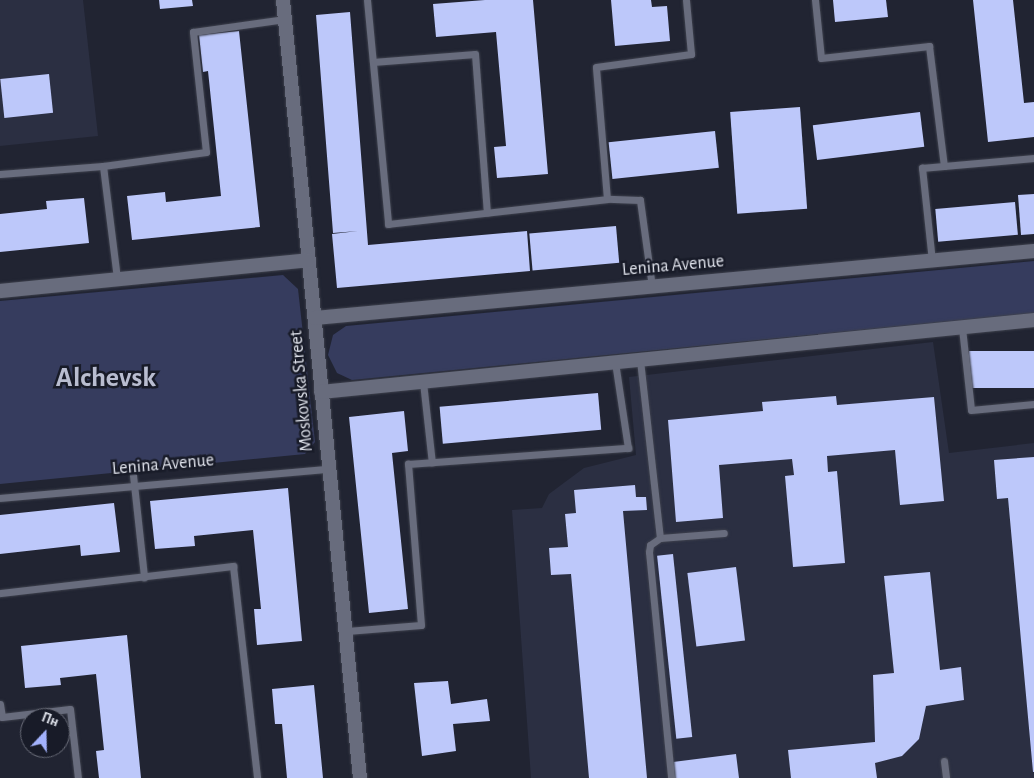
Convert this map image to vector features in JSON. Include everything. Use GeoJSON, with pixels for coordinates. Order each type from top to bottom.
{"type":"FeatureCollection","features":[{"type":"Feature","properties":{"kind":"street","name":"Moskovska Street"},"geometry":{"type":"LineString","coordinates":[[283,0],[328,469],[347,631],[360,778]]}},
{"type":"Feature","properties":{"kind":"street","name":"Lenina Avenue"},"geometry":{"type":"LineString","coordinates":[[315,318],[1034,251]]}},
{"type":"Feature","properties":{"kind":"street"},"geometry":{"type":"LineString","coordinates":[[0,291],[308,260]]}},
{"type":"Feature","properties":{"kind":"street"},"geometry":{"type":"LineString","coordinates":[[322,392],[1034,320]]}},
{"type":"Feature","properties":{"kind":"lane"},"geometry":{"type":"LineString","coordinates":[[367,0],[388,224],[607,199],[640,200],[652,287]]}},
{"type":"Feature","properties":{"kind":"lane"},"geometry":{"type":"LineString","coordinates":[[607,199],[596,67],[691,54],[686,0]]}},
{"type":"Feature","properties":{"kind":"lane"},"geometry":{"type":"LineString","coordinates":[[815,0],[821,58],[929,46],[944,166]]}},
{"type":"Feature","properties":{"kind":"lane"},"geometry":{"type":"LineString","coordinates":[[0,174],[103,166],[206,152],[194,32],[285,19]]}},
{"type":"Feature","properties":{"kind":"lane"},"geometry":{"type":"LineString","coordinates":[[373,62],[475,54],[487,212]]}},
{"type":"Feature","properties":{"kind":"lane"},"geometry":{"type":"LineString","coordinates":[[932,260],[922,168],[1034,158]]}},
{"type":"Feature","properties":{"kind":"lane"},"geometry":{"type":"LineString","coordinates":[[103,166],[117,279]]}},
{"type":"Feature","properties":{"kind":"lane"},"geometry":{"type":"LineString","coordinates":[[962,328],[972,410],[1034,404]]}},
{"type":"Feature","properties":{"kind":"lane"},"geometry":{"type":"LineString","coordinates":[[640,360],[660,538]]}},
{"type":"Feature","properties":{"kind":"lane"},"geometry":{"type":"LineString","coordinates":[[347,631],[421,625],[408,464],[628,448],[616,362]]}},
{"type":"Feature","properties":{"kind":"lane"},"geometry":{"type":"LineString","coordinates":[[423,382],[432,463]]}},
{"type":"Feature","properties":{"kind":"lane","name":"Lenina Avenue"},"geometry":{"type":"LineString","coordinates":[[0,498],[328,469]]}},
{"type":"Feature","properties":{"kind":"lane"},"geometry":{"type":"LineString","coordinates":[[133,475],[144,577]]}},
{"type":"Feature","properties":{"kind":"lane"},"geometry":{"type":"LineString","coordinates":[[671,778],[649,552],[650,545],[660,538],[724,532]]}},
{"type":"Feature","properties":{"kind":"lane"},"geometry":{"type":"LineString","coordinates":[[0,593],[233,566],[258,778]]}},
{"type":"Feature","properties":{"kind":"lane"},"geometry":{"type":"LineString","coordinates":[[0,704],[2,717],[70,709],[78,778]]}},
{"type":"Feature","properties":{"kind":"lane"},"geometry":{"type":"LineString","coordinates":[[944,762],[946,778]]}},
{"type":"Feature","properties":{"kind":"shaded area"},"geometry":{"type":"Polygon","coordinates":[[[0,0],[83,0],[98,136],[0,146],[0,0]]]}},
{"type":"Feature","properties":{"kind":"shaded area"},"geometry":{"type":"Polygon","coordinates":[[[1034,261],[1034,313],[352,380],[337,373],[328,355],[333,335],[346,326],[1034,261]]]}},
{"type":"Feature","properties":{"kind":"shaded area"},"geometry":{"type":"Polygon","coordinates":[[[283,275],[298,289],[315,442],[305,454],[0,484],[0,301],[283,275]]]}},
{"type":"Feature","properties":{"kind":"shaded area"},"geometry":{"type":"Polygon","coordinates":[[[933,342],[949,453],[1034,443],[1034,778],[531,778],[512,510],[542,508],[549,494],[584,468],[636,455],[629,377],[933,342]]]}},
{"type":"Feature","properties":{"kind":"building"},"geometry":{"type":"Polygon","coordinates":[[[159,0],[192,0],[193,6],[160,9],[159,0]]]}},
{"type":"Feature","properties":{"kind":"building"},"geometry":{"type":"Polygon","coordinates":[[[485,0],[533,0],[548,174],[497,178],[494,147],[506,146],[496,32],[436,37],[433,4],[485,0]]]}},
{"type":"Feature","properties":{"kind":"building"},"geometry":{"type":"Polygon","coordinates":[[[611,0],[651,0],[652,7],[667,6],[670,41],[615,46],[611,0]]]}},
{"type":"Feature","properties":{"kind":"building"},"geometry":{"type":"Polygon","coordinates":[[[833,0],[886,0],[888,17],[835,22],[833,0]]]}},
{"type":"Feature","properties":{"kind":"building"},"geometry":{"type":"Polygon","coordinates":[[[973,0],[1013,0],[1024,103],[1034,102],[1034,137],[988,142],[973,0]]]}},
{"type":"Feature","properties":{"kind":"building"},"geometry":{"type":"Polygon","coordinates":[[[350,12],[368,245],[527,231],[530,271],[337,288],[332,234],[358,231],[333,233],[316,15],[350,12]]]}},
{"type":"Feature","properties":{"kind":"building"},"geometry":{"type":"Polygon","coordinates":[[[239,31],[260,227],[132,240],[127,196],[165,192],[166,202],[221,196],[208,71],[203,72],[199,35],[239,31]]]}},
{"type":"Feature","properties":{"kind":"building"},"geometry":{"type":"Polygon","coordinates":[[[49,74],[53,113],[4,118],[0,79],[49,74]]]}},
{"type":"Feature","properties":{"kind":"building"},"geometry":{"type":"Polygon","coordinates":[[[800,107],[807,209],[737,214],[730,112],[800,107]]]}},
{"type":"Feature","properties":{"kind":"building"},"geometry":{"type":"Polygon","coordinates":[[[920,112],[924,147],[817,160],[813,125],[920,112]]]}},
{"type":"Feature","properties":{"kind":"building"},"geometry":{"type":"Polygon","coordinates":[[[715,131],[719,168],[612,179],[609,142],[715,131]]]}},
{"type":"Feature","properties":{"kind":"building"},"geometry":{"type":"Polygon","coordinates":[[[1034,194],[1034,234],[1021,235],[1018,195],[1034,194]]]}},
{"type":"Feature","properties":{"kind":"building"},"geometry":{"type":"Polygon","coordinates":[[[84,198],[89,243],[0,252],[0,214],[47,209],[46,201],[84,198]]]}},
{"type":"Feature","properties":{"kind":"building"},"geometry":{"type":"Polygon","coordinates":[[[1015,202],[1018,235],[938,242],[935,209],[1015,202]]]}},
{"type":"Feature","properties":{"kind":"building"},"geometry":{"type":"Polygon","coordinates":[[[616,226],[619,263],[533,270],[529,234],[616,226]]]}},
{"type":"Feature","properties":{"kind":"building"},"geometry":{"type":"Polygon","coordinates":[[[969,351],[1034,351],[1034,388],[969,388],[969,351]]]}},
{"type":"Feature","properties":{"kind":"building"},"geometry":{"type":"Polygon","coordinates":[[[598,393],[601,430],[443,444],[440,407],[598,393]]]}},
{"type":"Feature","properties":{"kind":"building"},"geometry":{"type":"Polygon","coordinates":[[[836,396],[837,405],[934,397],[944,501],[900,505],[895,450],[827,456],[828,472],[837,471],[845,563],[793,567],[785,476],[794,475],[792,459],[719,465],[723,518],[676,522],[668,420],[763,411],[762,402],[836,396]]]}},
{"type":"Feature","properties":{"kind":"building"},"geometry":{"type":"Polygon","coordinates":[[[404,411],[408,451],[392,453],[408,609],[369,613],[349,417],[404,411]]]}},
{"type":"Feature","properties":{"kind":"building"},"geometry":{"type":"Polygon","coordinates":[[[1034,457],[1033,772],[1008,498],[997,499],[994,460],[1034,457]]]}},
{"type":"Feature","properties":{"kind":"building"},"geometry":{"type":"Polygon","coordinates":[[[635,485],[636,497],[646,497],[647,510],[623,511],[647,778],[589,778],[571,574],[551,575],[549,548],[568,547],[565,514],[576,513],[574,490],[635,485]]]}},
{"type":"Feature","properties":{"kind":"building"},"geometry":{"type":"Polygon","coordinates":[[[288,488],[302,641],[257,645],[254,609],[261,609],[253,530],[194,536],[195,546],[155,549],[150,501],[288,488]]]}},
{"type":"Feature","properties":{"kind":"building"},"geometry":{"type":"Polygon","coordinates":[[[114,503],[120,552],[81,556],[80,545],[0,554],[0,515],[114,503]]]}},
{"type":"Feature","properties":{"kind":"building"},"geometry":{"type":"Polygon","coordinates":[[[673,554],[692,737],[676,739],[657,556],[673,554]]]}},
{"type":"Feature","properties":{"kind":"building"},"geometry":{"type":"Polygon","coordinates":[[[736,567],[745,640],[696,646],[687,573],[736,567]]]}},
{"type":"Feature","properties":{"kind":"building"},"geometry":{"type":"Polygon","coordinates":[[[930,572],[940,670],[961,667],[964,700],[926,706],[919,739],[902,756],[875,763],[877,778],[791,778],[788,750],[875,742],[873,675],[894,673],[884,576],[930,572]]]}},
{"type":"Feature","properties":{"kind":"building"},"geometry":{"type":"Polygon","coordinates":[[[127,635],[141,778],[99,778],[96,751],[104,750],[96,674],[60,678],[61,685],[25,688],[21,646],[127,635]]]}},
{"type":"Feature","properties":{"kind":"building"},"geometry":{"type":"Polygon","coordinates":[[[448,681],[451,704],[487,699],[490,721],[453,724],[456,751],[422,756],[414,683],[448,681]]]}},
{"type":"Feature","properties":{"kind":"building"},"geometry":{"type":"Polygon","coordinates":[[[314,685],[323,778],[287,778],[282,724],[275,724],[272,689],[314,685]]]}},
{"type":"Feature","properties":{"kind":"building"},"geometry":{"type":"Polygon","coordinates":[[[736,754],[739,778],[675,778],[673,762],[736,754]]]}},
{"type":"Feature","properties":{"kind":"district","name":"Alchevsk"},"geometry":{"type":"Point","coordinates":[106,378]}}]}
